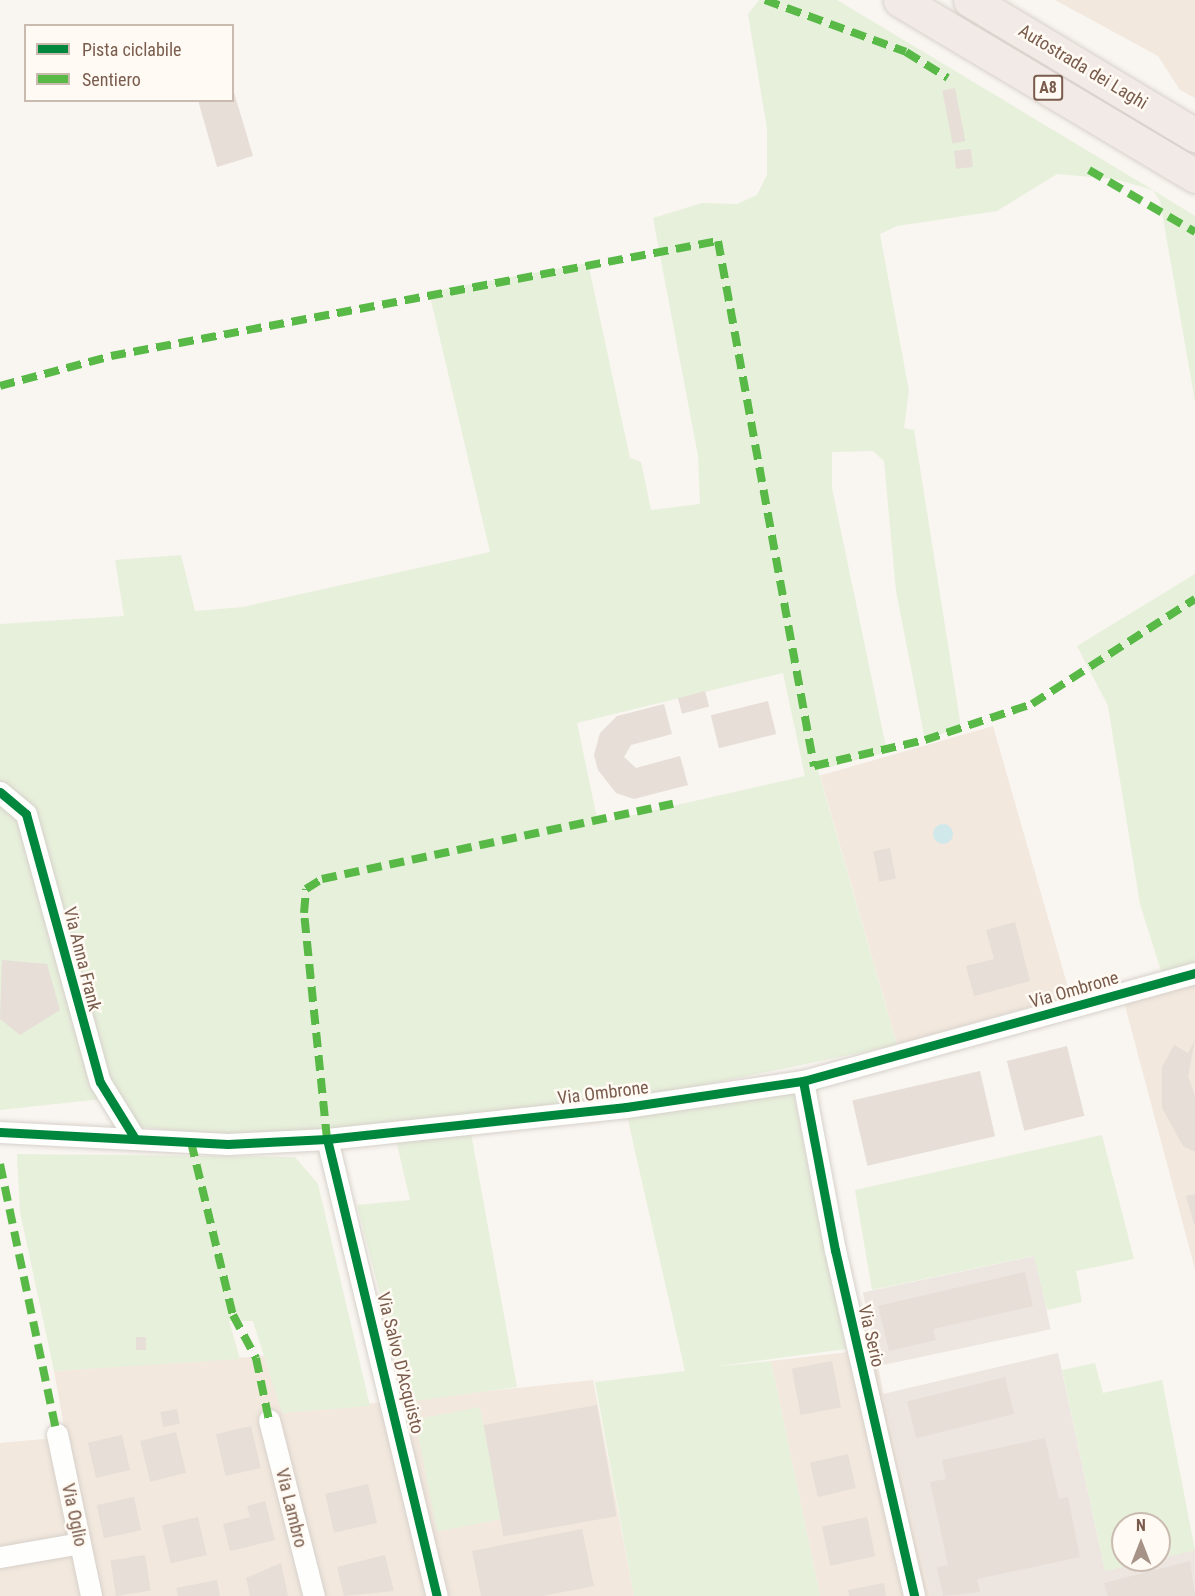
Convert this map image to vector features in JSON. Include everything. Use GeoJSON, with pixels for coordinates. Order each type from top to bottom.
{"type":"FeatureCollection","features":[{"type":"Feature","properties":{"kind":"highway","name":"Autostrada dei Laghi"},"geometry":{"type":"LineString","coordinates":[[900,0],[1195,176]]}},
{"type":"Feature","properties":{"kind":"highway","name":"Autostrada dei Laghi"},"geometry":{"type":"LineString","coordinates":[[970,0],[1195,135]]}},
{"type":"Feature","properties":{"kind":"street","name":"Via Anna Frank"},"geometry":{"type":"LineString","coordinates":[[0,792],[26,814],[100,1082],[134,1137]]}},
{"type":"Feature","properties":{"kind":"street","name":"Via Ombrone"},"geometry":{"type":"LineString","coordinates":[[0,1131],[228,1144],[327,1139],[626,1107],[803,1082],[1195,973]]}},
{"type":"Feature","properties":{"kind":"street","name":"Via Serio"},"geometry":{"type":"LineString","coordinates":[[803,1082],[834,1250],[914,1596]]}},
{"type":"Feature","properties":{"kind":"street","name":"Via Salvo D'Acquisto"},"geometry":{"type":"LineString","coordinates":[[327,1139],[437,1596]]}},
{"type":"Feature","properties":{"kind":"street","name":"Via Lambro"},"geometry":{"type":"LineString","coordinates":[[269,1420],[314,1596]]}},
{"type":"Feature","properties":{"kind":"street","name":"Via Oglio"},"geometry":{"type":"LineString","coordinates":[[57,1434],[91,1596]]}},
{"type":"Feature","properties":{"kind":"street"},"geometry":{"type":"LineString","coordinates":[[0,1557],[80,1543]]}},
{"type":"Feature","properties":{"kind":"shaded area"},"geometry":{"type":"Polygon","coordinates":[[[1055,0],[1195,0],[1195,98],[1180,90],[1158,56],[1055,0]]]}},
{"type":"Feature","properties":{"kind":"shaded area"},"geometry":{"type":"Polygon","coordinates":[[[993,726],[1070,995],[897,1045],[820,776],[993,726]]]}},
{"type":"Feature","properties":{"kind":"shaded area"},"geometry":{"type":"Polygon","coordinates":[[[1195,965],[1195,1269],[1119,983],[1195,965]]]}},
{"type":"Feature","properties":{"kind":"shaded area"},"geometry":{"type":"Polygon","coordinates":[[[1035,1256],[1051,1329],[878,1366],[863,1293],[1035,1256]]]}},
{"type":"Feature","properties":{"kind":"shaded area"},"geometry":{"type":"Polygon","coordinates":[[[875,1349],[883,1394],[931,1596],[820,1596],[771,1361],[875,1349]]]}},
{"type":"Feature","properties":{"kind":"shaded area"},"geometry":{"type":"Polygon","coordinates":[[[1058,1353],[1105,1571],[1171,1572],[1171,1556],[1195,1550],[1195,1596],[931,1596],[883,1394],[1058,1353]]]}},
{"type":"Feature","properties":{"kind":"shaded area"},"geometry":{"type":"Polygon","coordinates":[[[264,1356],[283,1413],[593,1380],[634,1596],[0,1596],[0,1443],[66,1437],[54,1371],[264,1356]]]}},
{"type":"Feature","properties":{"kind":"green space"},"geometry":{"type":"Polygon","coordinates":[[[759,0],[837,0],[1153,190],[1114,179],[1057,174],[997,211],[897,226],[880,234],[909,391],[904,428],[914,430],[961,727],[925,740],[896,591],[884,461],[873,451],[832,452],[832,488],[887,752],[818,770],[897,1045],[626,1101],[325,1130],[221,1134],[141,1127],[120,1097],[0,1110],[0,624],[124,616],[115,560],[181,555],[195,611],[243,607],[490,552],[429,292],[588,263],[630,458],[641,462],[651,510],[700,504],[698,456],[653,218],[702,203],[737,204],[757,195],[767,175],[767,129],[748,14],[759,0]],[[783,673],[577,723],[598,823],[805,776],[783,673]]]}},
{"type":"Feature","properties":{"kind":"green space"},"geometry":{"type":"Polygon","coordinates":[[[1153,190],[1195,216],[1195,401],[1160,201],[1153,190]]]}},
{"type":"Feature","properties":{"kind":"green space"},"geometry":{"type":"Polygon","coordinates":[[[1195,574],[1195,965],[1162,974],[1140,904],[1108,706],[1077,646],[1195,574]]]}},
{"type":"Feature","properties":{"kind":"green space"},"geometry":{"type":"Polygon","coordinates":[[[793,1092],[846,1349],[711,1367],[771,1361],[820,1596],[634,1596],[595,1382],[685,1371],[627,1116],[793,1092]]]}},
{"type":"Feature","properties":{"kind":"green space"},"geometry":{"type":"Polygon","coordinates":[[[471,1133],[517,1387],[408,1402],[357,1205],[410,1200],[396,1140],[471,1133]]]}},
{"type":"Feature","properties":{"kind":"green space"},"geometry":{"type":"Polygon","coordinates":[[[1102,1135],[1134,1259],[1076,1271],[1082,1302],[1047,1310],[1034,1256],[872,1290],[855,1190],[1102,1135]]]}},
{"type":"Feature","properties":{"kind":"green space"},"geometry":{"type":"Polygon","coordinates":[[[17,1154],[295,1157],[318,1184],[370,1406],[282,1413],[253,1321],[229,1321],[240,1359],[54,1371],[20,1212],[17,1154]]]}},
{"type":"Feature","properties":{"kind":"green space"},"geometry":{"type":"Polygon","coordinates":[[[1095,1363],[1103,1393],[1162,1380],[1195,1550],[1171,1556],[1171,1512],[1111,1512],[1111,1570],[1105,1571],[1062,1370],[1095,1363]]]}},
{"type":"Feature","properties":{"kind":"green space"},"geometry":{"type":"Polygon","coordinates":[[[480,1407],[502,1519],[437,1531],[415,1420],[480,1407]]]}},
{"type":"Feature","properties":{"kind":"water"},"geometry":{"type":"Polygon","coordinates":[[[943,824],[950,827],[953,834],[950,841],[943,844],[936,841],[933,834],[936,827],[943,824]]]}},
{"type":"Feature","properties":{"kind":"building"},"geometry":{"type":"Polygon","coordinates":[[[955,88],[965,141],[953,143],[942,90],[955,88]]]}},
{"type":"Feature","properties":{"kind":"building"},"geometry":{"type":"Polygon","coordinates":[[[234,92],[253,156],[217,167],[199,102],[234,102],[234,92]]]}},
{"type":"Feature","properties":{"kind":"building"},"geometry":{"type":"Polygon","coordinates":[[[971,149],[973,167],[956,169],[954,151],[971,149]]]}},
{"type":"Feature","properties":{"kind":"building"},"geometry":{"type":"Polygon","coordinates":[[[705,691],[709,706],[682,714],[678,698],[705,691]]]}},
{"type":"Feature","properties":{"kind":"building"},"geometry":{"type":"Polygon","coordinates":[[[768,701],[776,734],[719,748],[711,715],[768,701]]]}},
{"type":"Feature","properties":{"kind":"building"},"geometry":{"type":"Polygon","coordinates":[[[664,704],[672,734],[631,745],[624,757],[636,768],[680,756],[688,785],[634,799],[616,793],[598,770],[594,755],[600,733],[617,716],[664,704]]]}},
{"type":"Feature","properties":{"kind":"building"},"geometry":{"type":"Polygon","coordinates":[[[890,848],[896,878],[879,882],[873,851],[890,848]]]}},
{"type":"Feature","properties":{"kind":"building"},"geometry":{"type":"Polygon","coordinates":[[[1015,922],[1030,981],[974,996],[966,966],[994,959],[986,930],[1015,922]]]}},
{"type":"Feature","properties":{"kind":"building"},"geometry":{"type":"Polygon","coordinates":[[[2,960],[47,964],[60,1010],[20,1035],[0,1019],[2,960]]]}},
{"type":"Feature","properties":{"kind":"building"},"geometry":{"type":"Polygon","coordinates":[[[1195,1040],[1188,1076],[1195,1096],[1195,1152],[1183,1146],[1162,1108],[1162,1067],[1174,1045],[1188,1053],[1195,1040]]]}},
{"type":"Feature","properties":{"kind":"building"},"geometry":{"type":"Polygon","coordinates":[[[1067,1046],[1084,1116],[1024,1131],[1007,1061],[1067,1046]]]}},
{"type":"Feature","properties":{"kind":"building"},"geometry":{"type":"Polygon","coordinates":[[[980,1071],[995,1136],[867,1166],[852,1100],[980,1071]]]}},
{"type":"Feature","properties":{"kind":"building"},"geometry":{"type":"Polygon","coordinates":[[[1195,1194],[1195,1224],[1194,1224],[1186,1196],[1195,1194]]]}},
{"type":"Feature","properties":{"kind":"building"},"geometry":{"type":"Polygon","coordinates":[[[1025,1272],[1033,1306],[933,1329],[936,1340],[889,1351],[878,1306],[1025,1272]]]}},
{"type":"Feature","properties":{"kind":"building"},"geometry":{"type":"Polygon","coordinates":[[[136,1337],[146,1337],[146,1350],[136,1350],[136,1337]]]}},
{"type":"Feature","properties":{"kind":"building"},"geometry":{"type":"Polygon","coordinates":[[[832,1361],[841,1407],[801,1415],[792,1369],[832,1361]]]}},
{"type":"Feature","properties":{"kind":"building"},"geometry":{"type":"Polygon","coordinates":[[[1005,1377],[1014,1414],[916,1438],[907,1401],[1005,1377]]]}},
{"type":"Feature","properties":{"kind":"building"},"geometry":{"type":"Polygon","coordinates":[[[597,1405],[617,1516],[503,1536],[484,1425],[597,1405]]]}},
{"type":"Feature","properties":{"kind":"building"},"geometry":{"type":"Polygon","coordinates":[[[177,1409],[180,1424],[163,1427],[160,1412],[177,1409]]]}},
{"type":"Feature","properties":{"kind":"building"},"geometry":{"type":"Polygon","coordinates":[[[251,1426],[261,1468],[226,1476],[216,1434],[251,1426]]]}},
{"type":"Feature","properties":{"kind":"building"},"geometry":{"type":"Polygon","coordinates":[[[176,1432],[186,1473],[150,1482],[140,1441],[176,1432]]]}},
{"type":"Feature","properties":{"kind":"building"},"geometry":{"type":"Polygon","coordinates":[[[122,1435],[130,1470],[96,1478],[88,1443],[122,1435]]]}},
{"type":"Feature","properties":{"kind":"building"},"geometry":{"type":"Polygon","coordinates":[[[1045,1438],[1059,1499],[1068,1497],[1080,1557],[977,1579],[980,1592],[943,1596],[937,1567],[948,1565],[930,1482],[946,1479],[942,1460],[1045,1438]]]}},
{"type":"Feature","properties":{"kind":"building"},"geometry":{"type":"Polygon","coordinates":[[[848,1454],[856,1488],[818,1497],[810,1463],[848,1454]]]}},
{"type":"Feature","properties":{"kind":"building"},"geometry":{"type":"Polygon","coordinates":[[[368,1484],[377,1523],[334,1533],[325,1494],[368,1484]]]}},
{"type":"Feature","properties":{"kind":"building"},"geometry":{"type":"Polygon","coordinates":[[[134,1497],[141,1530],[104,1538],[97,1505],[134,1497]]]}},
{"type":"Feature","properties":{"kind":"building"},"geometry":{"type":"Polygon","coordinates":[[[265,1501],[275,1540],[230,1551],[223,1524],[250,1517],[247,1506],[265,1501]]]}},
{"type":"Feature","properties":{"kind":"building"},"geometry":{"type":"Polygon","coordinates":[[[198,1517],[207,1555],[171,1563],[162,1525],[198,1517]]]}},
{"type":"Feature","properties":{"kind":"building"},"geometry":{"type":"Polygon","coordinates":[[[867,1517],[875,1556],[830,1566],[822,1527],[867,1517]]]}},
{"type":"Feature","properties":{"kind":"building"},"geometry":{"type":"Polygon","coordinates":[[[582,1529],[594,1586],[543,1596],[481,1596],[472,1551],[582,1529]]]}},
{"type":"Feature","properties":{"kind":"building"},"geometry":{"type":"Polygon","coordinates":[[[145,1555],[151,1591],[116,1596],[110,1560],[145,1555]]]}},
{"type":"Feature","properties":{"kind":"building"},"geometry":{"type":"Polygon","coordinates":[[[385,1555],[394,1591],[344,1596],[337,1567],[385,1555]]]}},
{"type":"Feature","properties":{"kind":"building"},"geometry":{"type":"Polygon","coordinates":[[[1190,1561],[1195,1596],[1108,1596],[1104,1583],[1147,1572],[1171,1572],[1171,1566],[1190,1561]]]}},
{"type":"Feature","properties":{"kind":"building"},"geometry":{"type":"Polygon","coordinates":[[[281,1563],[288,1596],[250,1596],[246,1578],[281,1563]]]}},
{"type":"Feature","properties":{"kind":"building"},"geometry":{"type":"Polygon","coordinates":[[[217,1580],[220,1596],[178,1596],[176,1588],[217,1580]]]}},
{"type":"Feature","properties":{"kind":"building"},"geometry":{"type":"Polygon","coordinates":[[[884,1583],[886,1596],[849,1596],[848,1590],[884,1583]]]}},
{"type":"Feature","properties":{"kind":"marked path"},"geometry":{"type":"LineString","coordinates":[[765,0],[906,52],[948,78]]}},
{"type":"Feature","properties":{"kind":"marked path"},"geometry":{"type":"LineString","coordinates":[[1089,170],[1195,232]]}},
{"type":"Feature","properties":{"kind":"marked path"},"geometry":{"type":"LineString","coordinates":[[0,386],[111,356],[718,241],[814,766],[925,740],[1032,704],[1195,599]]}},
{"type":"Feature","properties":{"kind":"marked path"},"geometry":{"type":"LineString","coordinates":[[327,1139],[304,913],[306,889],[322,879],[673,804]]}},
{"type":"Feature","properties":{"kind":"marked path"},"geometry":{"type":"LineString","coordinates":[[191,1142],[233,1315],[256,1358],[269,1420]]}},
{"type":"Feature","properties":{"kind":"marked path"},"geometry":{"type":"LineString","coordinates":[[0,1164],[57,1434]]}},
{"type":"Feature","properties":{"kind":"cycle path"},"geometry":{"type":"LineString","coordinates":[[0,792],[26,814],[100,1082],[134,1137]]}},
{"type":"Feature","properties":{"kind":"cycle path"},"geometry":{"type":"LineString","coordinates":[[0,1132],[228,1144],[327,1139],[626,1107],[803,1081],[1195,973]]}},
{"type":"Feature","properties":{"kind":"cycle path"},"geometry":{"type":"LineString","coordinates":[[803,1081],[835,1250],[914,1596]]}},
{"type":"Feature","properties":{"kind":"cycle path"},"geometry":{"type":"LineString","coordinates":[[327,1139],[437,1596]]}}]}
